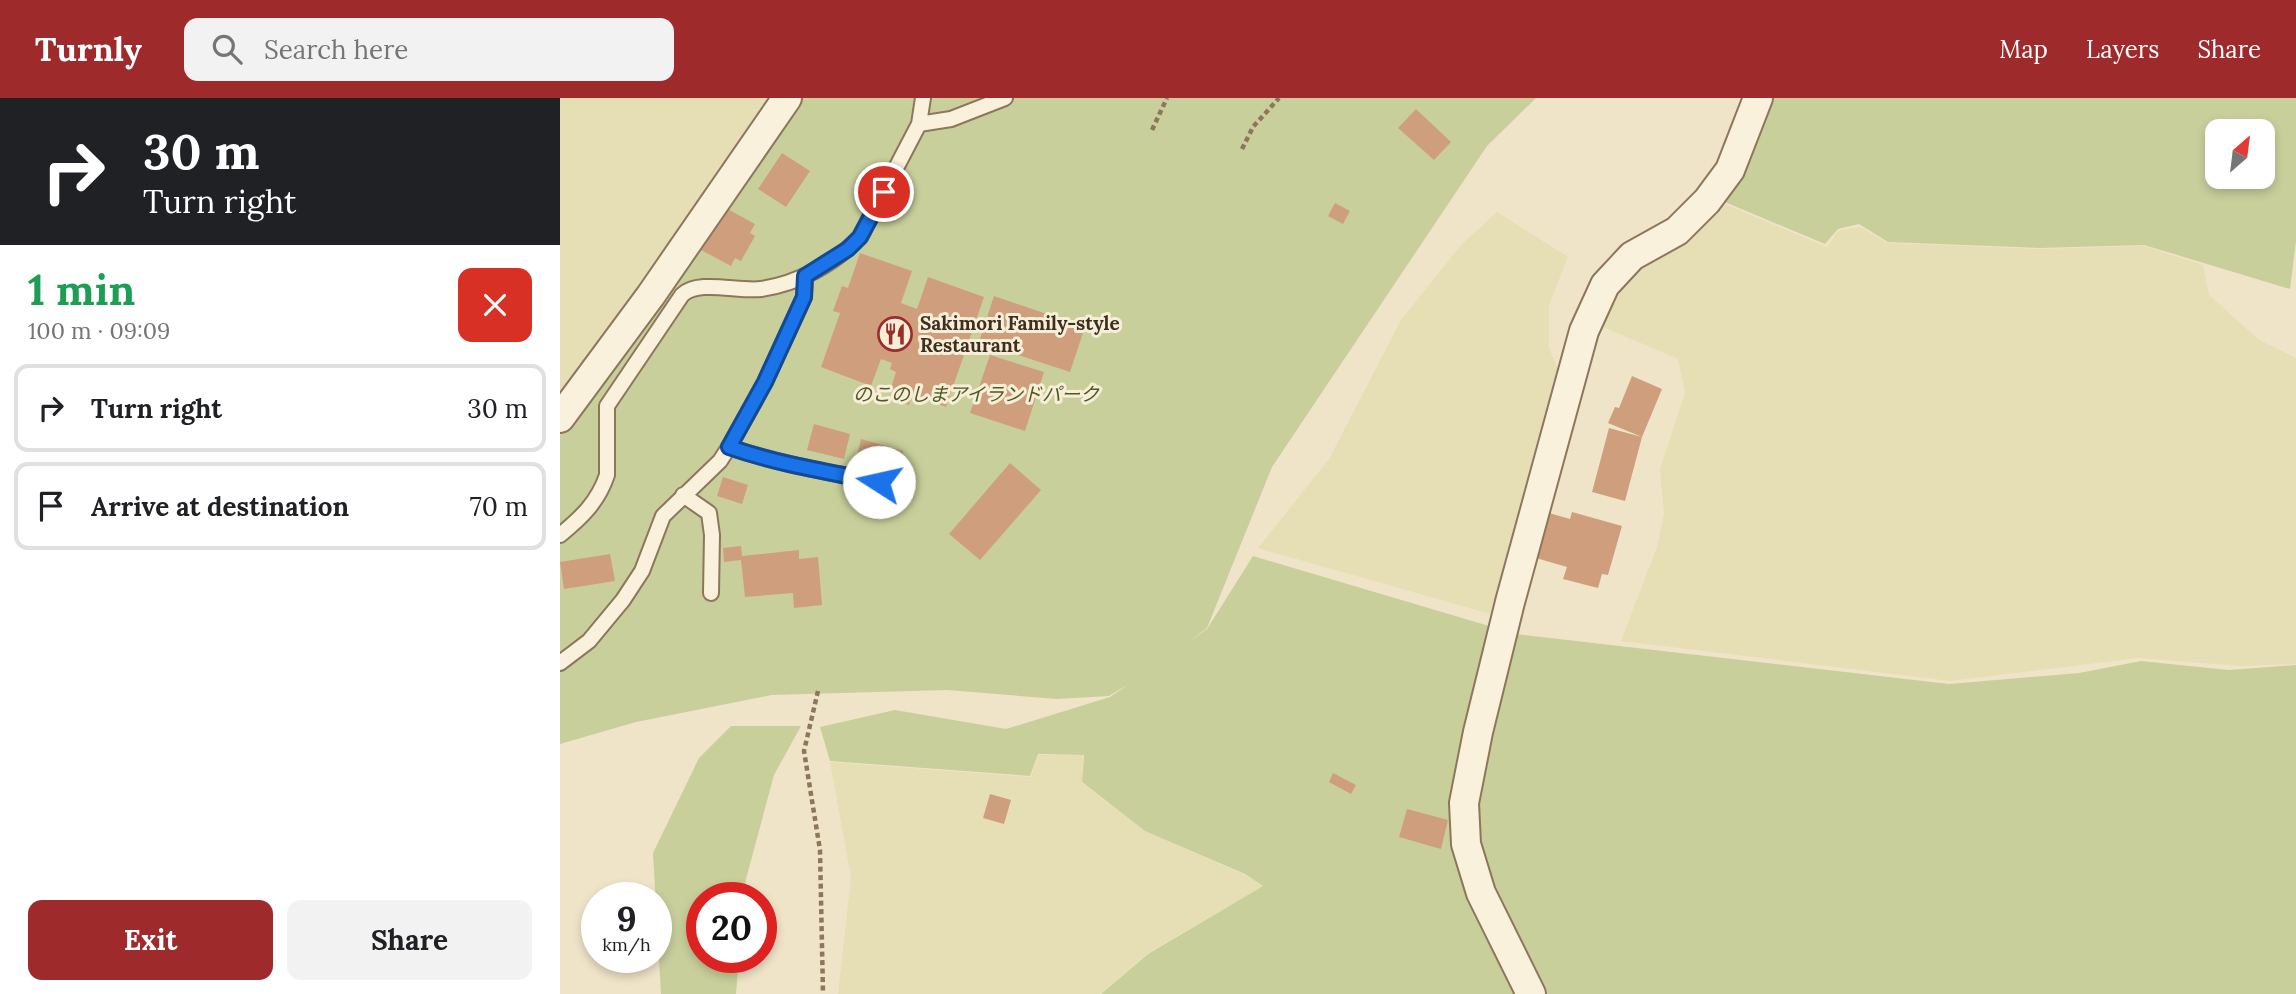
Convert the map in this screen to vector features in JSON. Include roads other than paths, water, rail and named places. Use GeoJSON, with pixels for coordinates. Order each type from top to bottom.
{"type":"FeatureCollection","features":[{"type":"Feature","properties":{"kind":"street"},"geometry":{"type":"LineString","coordinates":[[560,418],[651,295],[729,178],[787,98]]}},
{"type":"Feature","properties":{"kind":"street"},"geometry":{"type":"LineString","coordinates":[[1531,994],[1481,893],[1466,844],[1464,803],[1478,732],[1510,603],[1584,331],[1605,285],[1632,256],[1677,232],[1707,201],[1730,170],[1758,98]]}},
{"type":"Feature","properties":{"kind":"lane"},"geometry":{"type":"LineString","coordinates":[[560,534],[582,517],[607,475],[607,406],[682,295],[687,289],[697,287],[757,290],[805,276],[848,249],[860,237],[919,124],[923,98]]}},
{"type":"Feature","properties":{"kind":"lane"},"geometry":{"type":"LineString","coordinates":[[919,124],[951,119],[1005,98]]}},
{"type":"Feature","properties":{"kind":"lane"},"geometry":{"type":"LineString","coordinates":[[560,663],[589,642],[622,600],[642,571],[663,516],[720,461],[729,447],[765,382],[804,297],[805,276]]}},
{"type":"Feature","properties":{"kind":"lane"},"geometry":{"type":"LineString","coordinates":[[729,447],[804,468],[879,482]]}},
{"type":"Feature","properties":{"kind":"lane"},"geometry":{"type":"LineString","coordinates":[[683,495],[709,513],[712,535],[710,593]]}},
{"type":"Feature","properties":{"kind":"place","name":"Sakimori Family-style Restaurant"},"geometry":{"type":"Point","coordinates":[895,334]}},
{"type":"Feature","properties":{"kind":"park label","name":"のこのしまアイランドパーク"},"geometry":{"type":"Point","coordinates":[976,394]}}]}
